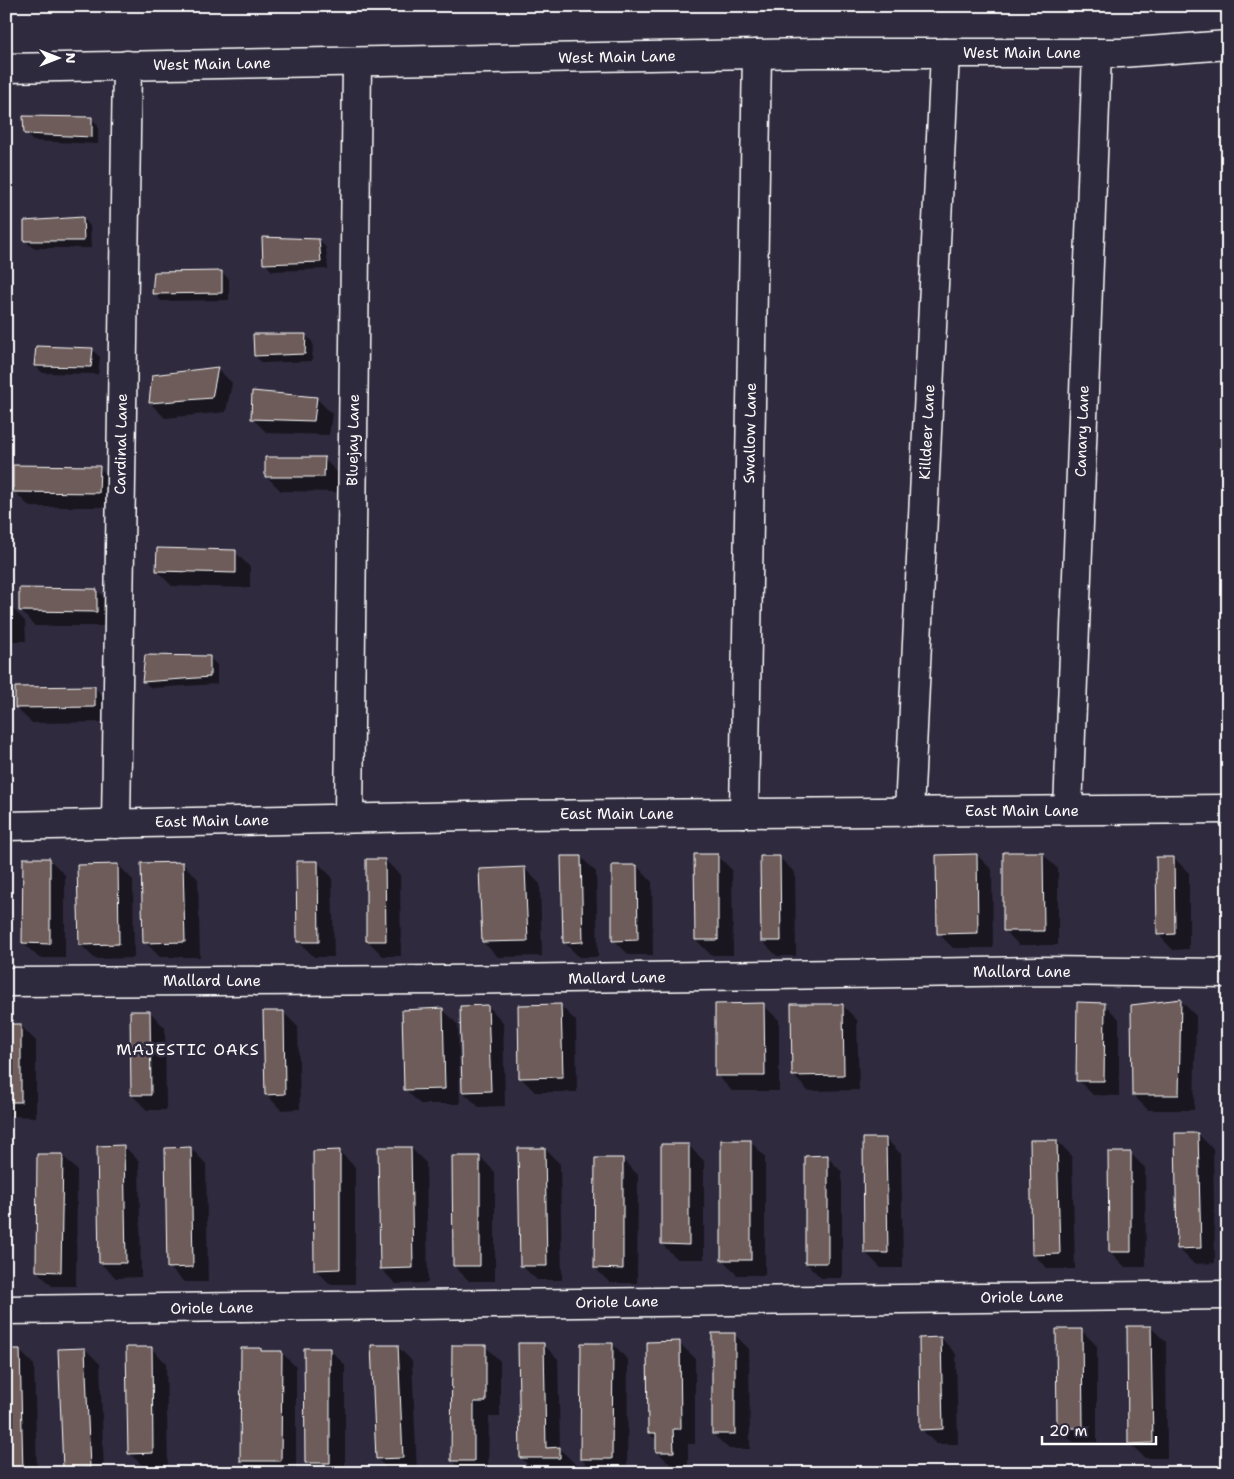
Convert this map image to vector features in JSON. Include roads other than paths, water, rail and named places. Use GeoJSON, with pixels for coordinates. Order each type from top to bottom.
{"type":"FeatureCollection","features":[{"type":"Feature","properties":{"kind":"street","name":"West Main Lane"},"geometry":{"type":"LineString","coordinates":[[6,68],[757,54],[1121,53],[1228,45]]}},
{"type":"Feature","properties":{"kind":"street","name":"Killdeer Lane"},"geometry":{"type":"LineString","coordinates":[[909,812],[945,53]]}},
{"type":"Feature","properties":{"kind":"street","name":"Canary Lane"},"geometry":{"type":"LineString","coordinates":[[1068,810],[1097,53]]}},
{"type":"Feature","properties":{"kind":"street","name":"Swallow Lane"},"geometry":{"type":"LineString","coordinates":[[744,813],[757,54]]}},
{"type":"Feature","properties":{"kind":"street","name":"Bluejay Lane"},"geometry":{"type":"LineString","coordinates":[[349,818],[357,62]]}},
{"type":"Feature","properties":{"kind":"street","name":"Cardinal Lane"},"geometry":{"type":"LineString","coordinates":[[116,824],[127,65]]}},
{"type":"Feature","properties":{"kind":"street","name":"East Main Lane"},"geometry":{"type":"LineString","coordinates":[[6,826],[514,815],[1228,809]]}},
{"type":"Feature","properties":{"kind":"street","name":"Mallard Lane"},"geometry":{"type":"LineString","coordinates":[[6,982],[444,980],[1037,972],[1228,973]]}},
{"type":"Feature","properties":{"kind":"street","name":"Oriole Lane"},"geometry":{"type":"LineString","coordinates":[[6,1310],[1228,1295]]}},
{"type":"Feature","properties":{"kind":"district","name":"MAJESTIC OAKS"},"geometry":{"type":"Point","coordinates":[188,1049]}}]}
